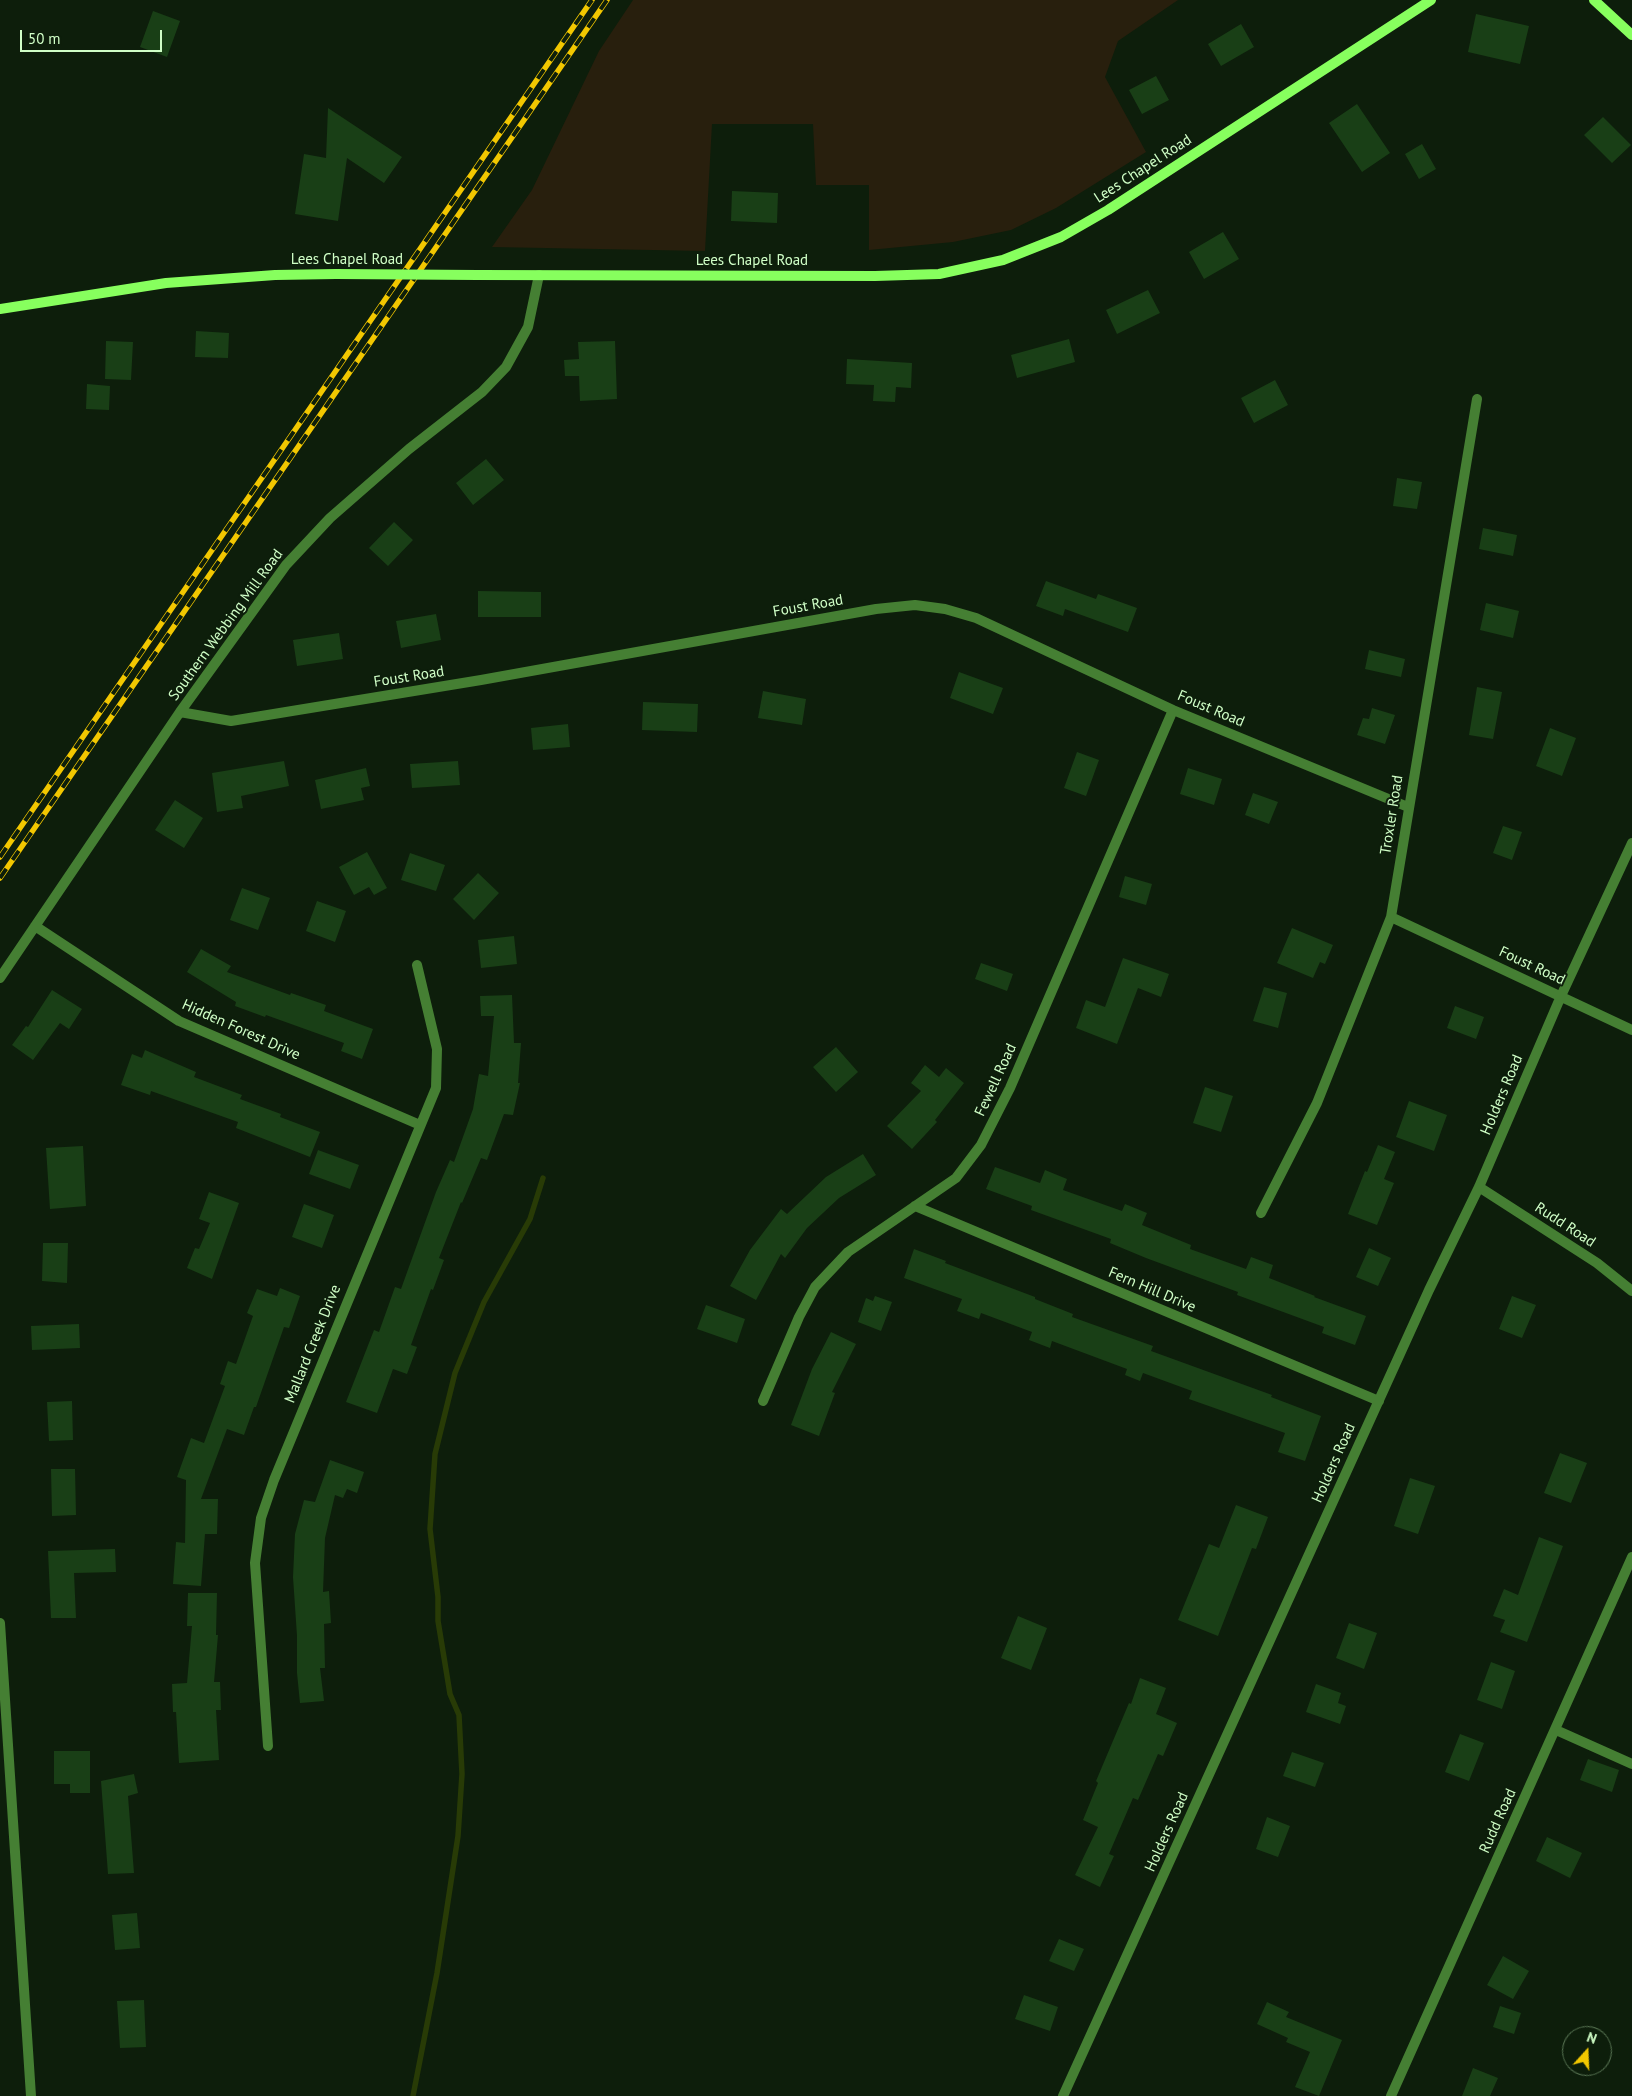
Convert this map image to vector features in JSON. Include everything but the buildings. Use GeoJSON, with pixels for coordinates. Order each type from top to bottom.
{"type":"FeatureCollection","features":[{"type":"Feature","properties":{"kind":"main road","name":"Lees Chapel Road"},"geometry":{"type":"LineString","coordinates":[[0,309],[166,283],[275,275],[884,276],[939,274],[1003,260],[1061,237],[1108,210],[1431,0]]}},
{"type":"Feature","properties":{"kind":"main road"},"geometry":{"type":"LineString","coordinates":[[1594,0],[1632,35]]}},
{"type":"Feature","properties":{"kind":"street","name":"Southern Webbing Mill Road"},"geometry":{"type":"LineString","coordinates":[[0,978],[180,712],[286,565],[318,532],[409,449],[482,392],[506,367],[528,327],[539,275]]}},
{"type":"Feature","properties":{"kind":"street","name":"Troxler Road"},"geometry":{"type":"LineString","coordinates":[[1261,1212],[1317,1103],[1391,917],[1477,399]]}},
{"type":"Feature","properties":{"kind":"street","name":"Foust Road"},"geometry":{"type":"LineString","coordinates":[[180,712],[231,721],[482,680],[876,609],[915,605],[945,609],[976,618],[1173,710],[1408,807]]}},
{"type":"Feature","properties":{"kind":"street","name":"Fewell Road"},"geometry":{"type":"LineString","coordinates":[[763,1401],[799,1317],[815,1287],[848,1252],[956,1178],[981,1144],[1010,1088],[1173,710]]}},
{"type":"Feature","properties":{"kind":"street","name":"Holders Road"},"geometry":{"type":"LineString","coordinates":[[1063,2096],[1429,1290],[1479,1187],[1561,996],[1632,842]]}},
{"type":"Feature","properties":{"kind":"street","name":"Foust Road"},"geometry":{"type":"LineString","coordinates":[[1391,917],[1632,1030]]}},
{"type":"Feature","properties":{"kind":"street","name":"Hidden Forest Drive"},"geometry":{"type":"LineString","coordinates":[[35,926],[178,1020],[420,1125]]}},
{"type":"Feature","properties":{"kind":"street","name":"Mallard Creek Drive"},"geometry":{"type":"LineString","coordinates":[[268,1746],[255,1563],[261,1518],[274,1480],[436,1088],[437,1050],[417,965]]}},
{"type":"Feature","properties":{"kind":"street","name":"Rudd Road"},"geometry":{"type":"LineString","coordinates":[[1479,1187],[1596,1263],[1632,1291]]}},
{"type":"Feature","properties":{"kind":"street","name":"Fern Hill Drive"},"geometry":{"type":"LineString","coordinates":[[915,1206],[1379,1401]]}},
{"type":"Feature","properties":{"kind":"street","name":"Rudd Road"},"geometry":{"type":"LineString","coordinates":[[1390,2096],[1632,1558]]}},
{"type":"Feature","properties":{"kind":"street"},"geometry":{"type":"LineString","coordinates":[[0,1623],[31,2096]]}},
{"type":"Feature","properties":{"kind":"street"},"geometry":{"type":"LineString","coordinates":[[1556,1730],[1632,1764]]}},
{"type":"Feature","properties":{"kind":"shaded area"},"geometry":{"type":"Polygon","coordinates":[[[633,0],[1178,0],[1118,41],[1105,77],[1146,152],[1056,208],[1011,230],[953,242],[869,250],[869,185],[816,185],[813,124],[712,124],[705,251],[492,247],[532,190],[599,51],[633,0]]]}},
{"type":"Feature","properties":{"kind":"waterway"},"geometry":{"type":"LineString","coordinates":[[413,2096],[437,1973],[458,1836],[462,1774],[459,1715],[450,1694],[438,1621],[438,1597],[430,1529],[435,1454],[455,1373],[484,1302],[530,1219],[543,1178]]}},
{"type":"Feature","properties":{"kind":"railway"},"geometry":{"type":"LineString","coordinates":[[0,857],[592,0]]}},
{"type":"Feature","properties":{"kind":"railway"},"geometry":{"type":"LineString","coordinates":[[0,878],[607,0]]}}]}
